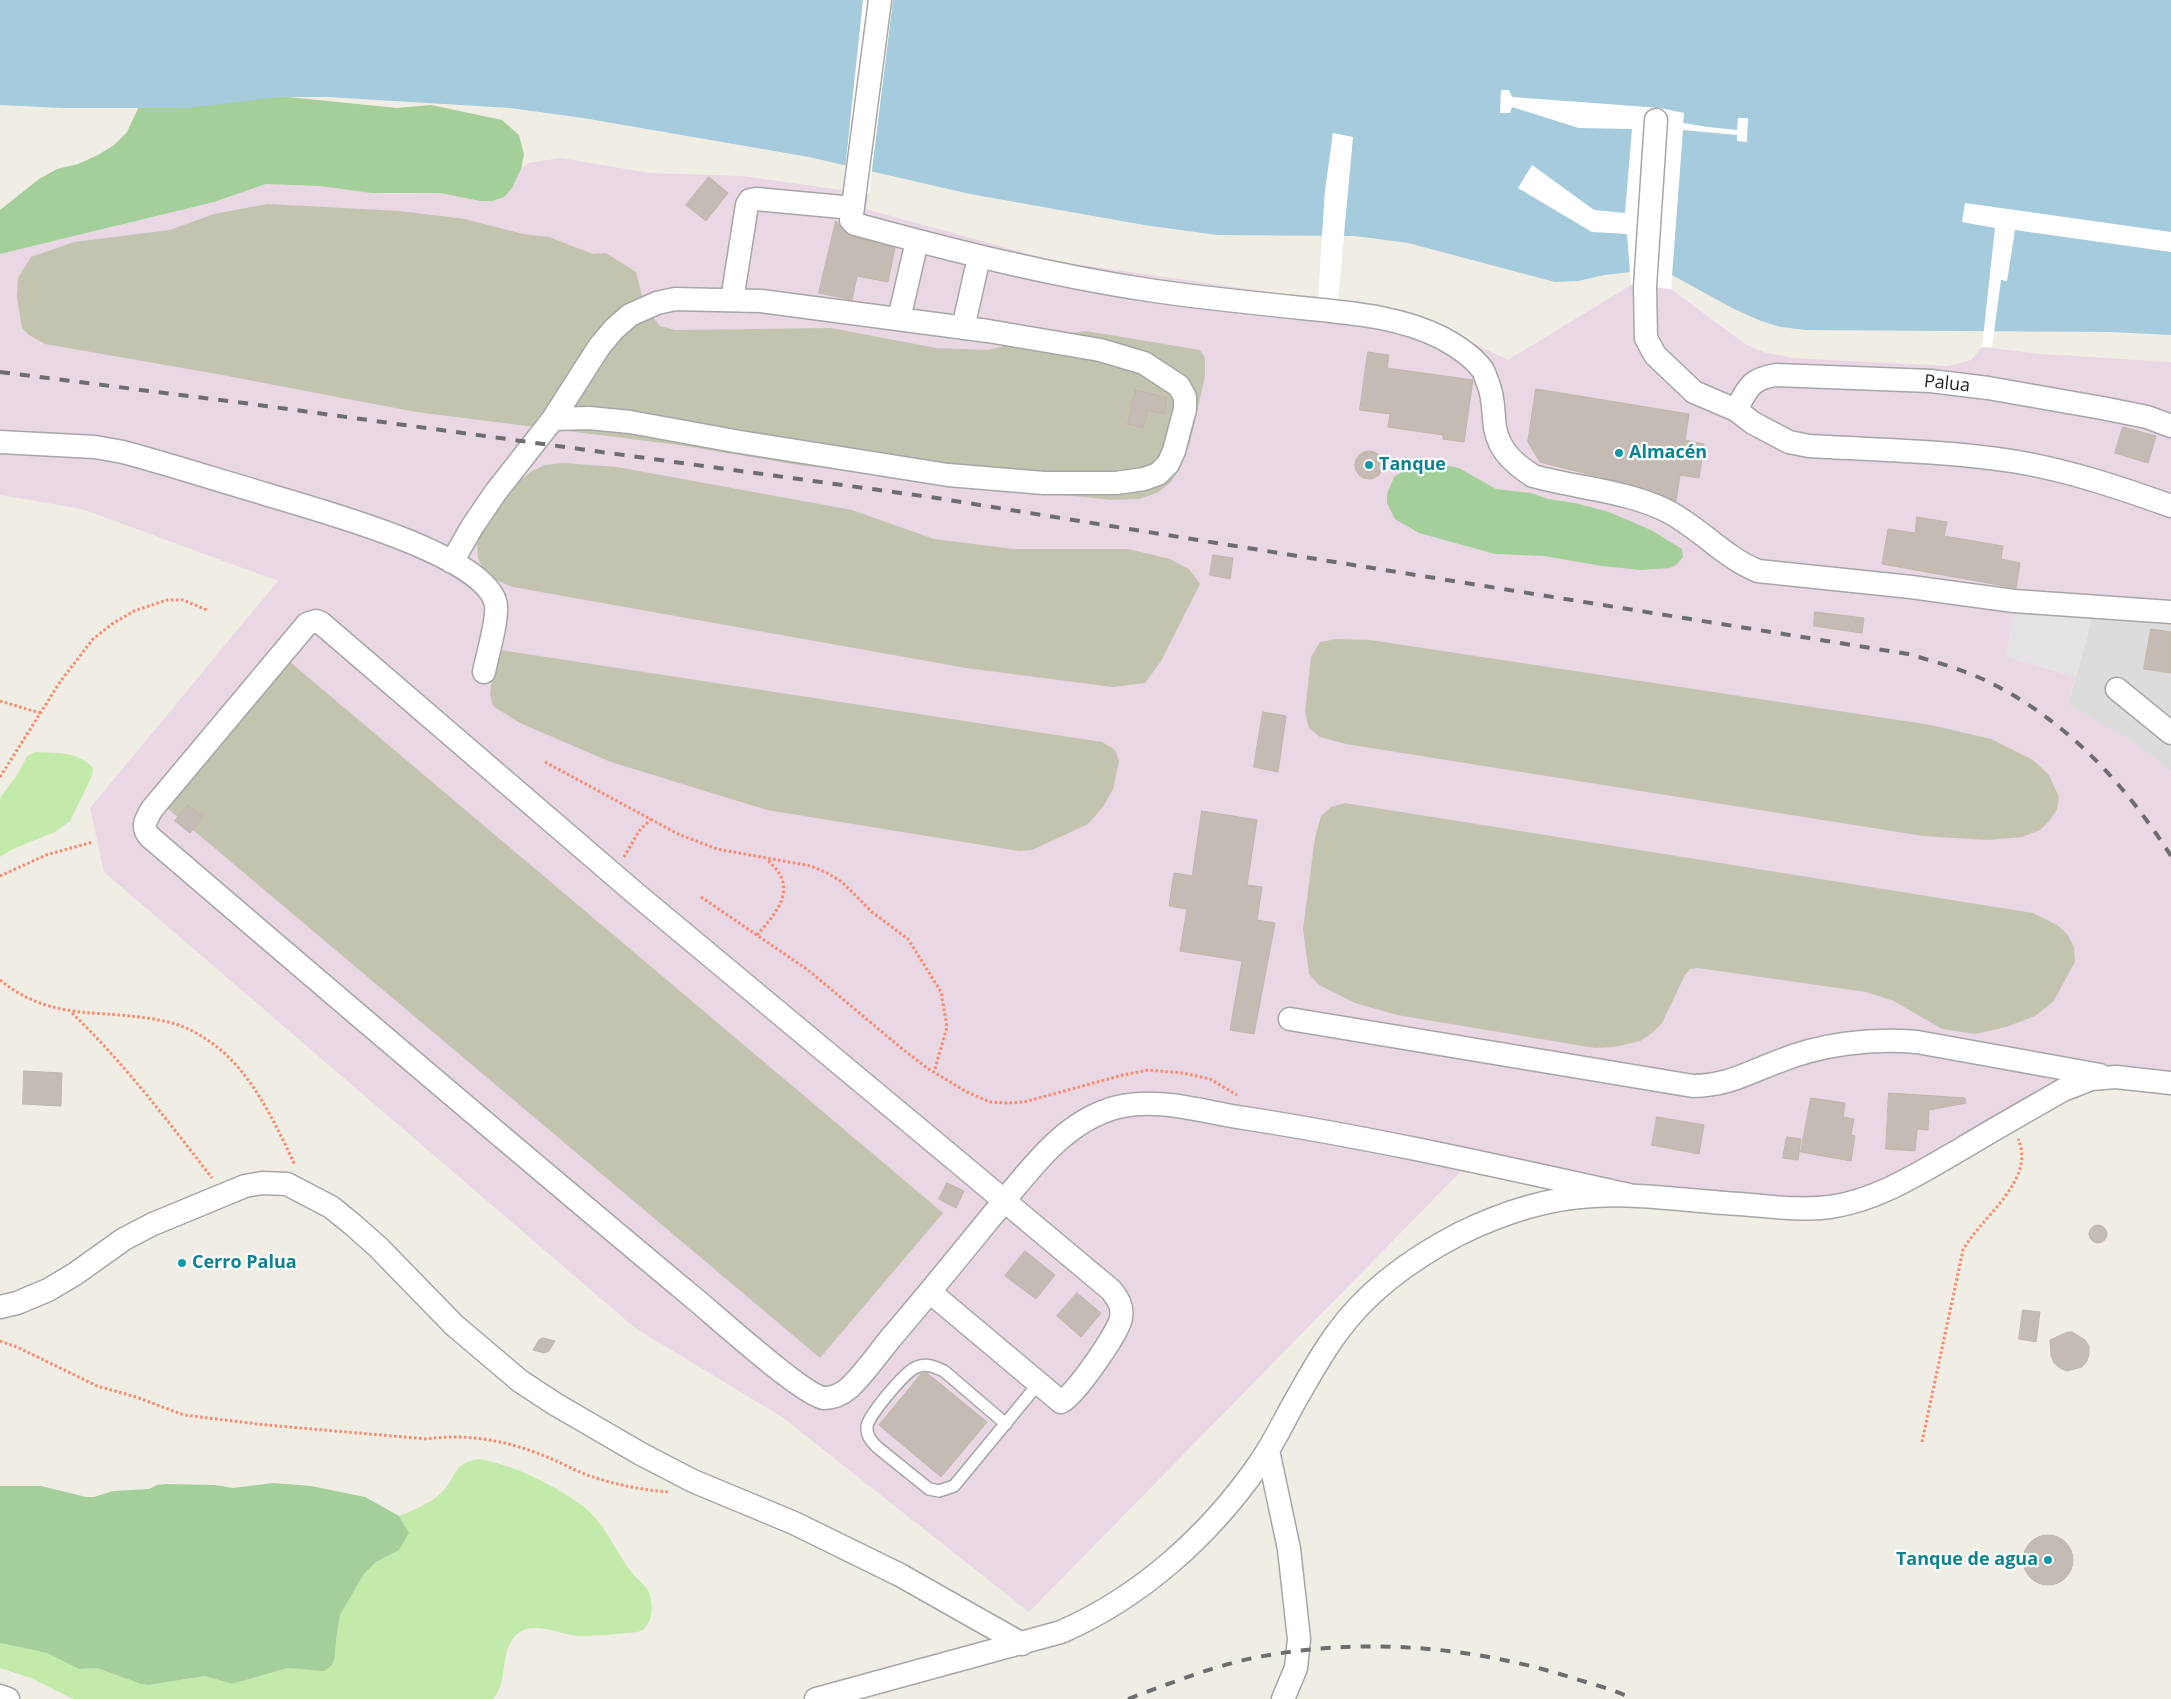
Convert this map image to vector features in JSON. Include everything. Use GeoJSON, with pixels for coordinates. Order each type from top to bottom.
{"type":"FeatureCollection","features":[{"type":"Feature","properties":{"kind":"street"},"geometry":{"type":"LineString","coordinates":[[880,0],[851,220],[855,224],[979,257],[1093,281],[1208,298],[1345,313],[1386,319],[1415,327],[1443,339],[1466,354],[1482,369],[1492,393],[1494,428],[1499,443],[1507,456],[1518,466],[1533,476],[1637,500],[1668,512],[1752,568],[1784,575],[1911,586],[2014,601],[2171,612]]}},
{"type":"Feature","properties":{"kind":"street"},"geometry":{"type":"LineString","coordinates":[[1656,120],[1645,287],[1646,338],[1655,355],[1665,367],[1694,392],[1736,410],[1753,423],[1789,442],[1809,446],[1947,453],[2018,462],[2079,475],[2171,506]]}},
{"type":"Feature","properties":{"kind":"street"},"geometry":{"type":"LineString","coordinates":[[732,300],[746,205],[750,200],[853,208]]}},
{"type":"Feature","properties":{"kind":"street"},"geometry":{"type":"LineString","coordinates":[[899,319],[917,241]]}},
{"type":"Feature","properties":{"kind":"street"},"geometry":{"type":"LineString","coordinates":[[963,328],[979,257]]}},
{"type":"Feature","properties":{"kind":"street"},"geometry":{"type":"LineString","coordinates":[[452,562],[472,527],[495,493],[553,419],[599,347],[614,329],[630,315],[657,303],[675,299],[761,301],[963,328],[1100,350],[1144,363],[1179,386],[1185,397],[1185,409],[1174,451],[1168,464],[1158,474],[1144,479],[1116,483],[1067,484],[994,480],[880,464],[630,422],[590,418],[553,419]]}},
{"type":"Feature","properties":{"kind":"street","name":"Palua"},"geometry":{"type":"LineString","coordinates":[[1736,410],[1750,386],[1760,378],[1776,375],[1931,381],[1978,387],[2147,417],[2171,426]]}},
{"type":"Feature","properties":{"kind":"street"},"geometry":{"type":"LineString","coordinates":[[0,442],[95,446],[140,457],[367,526],[452,562],[483,583],[495,600],[496,611],[484,672]]}},
{"type":"Feature","properties":{"kind":"street"},"geometry":{"type":"LineString","coordinates":[[930,1292],[1057,1400],[1064,1401],[1110,1342],[1120,1325],[1122,1309],[1119,1300],[1111,1290],[1004,1201],[614,875],[329,629],[316,621],[308,624],[152,810],[144,824],[145,831],[150,838],[373,1029],[809,1392],[825,1398],[841,1394],[849,1388],[1004,1201],[1047,1152],[1076,1127],[1107,1110],[1136,1104],[1154,1104],[1255,1119],[1362,1138],[1629,1195]]}},
{"type":"Feature","properties":{"kind":"street"},"geometry":{"type":"LineString","coordinates":[[2117,688],[2171,733]]}},
{"type":"Feature","properties":{"kind":"street"},"geometry":{"type":"LineString","coordinates":[[1290,1019],[1693,1086],[1724,1083],[1748,1075],[1778,1061],[1814,1051],[1845,1044],[1886,1040],[1917,1042],[2116,1077],[2171,1083]]}},
{"type":"Feature","properties":{"kind":"street"},"geometry":{"type":"LineString","coordinates":[[816,1699],[1061,1632],[1086,1621],[1136,1590],[1164,1569],[1217,1516],[1240,1489],[1268,1450],[1297,1397],[1338,1332],[1382,1285],[1459,1234],[1496,1218],[1557,1200],[1591,1196],[1629,1195],[1793,1208],[1848,1204],[1893,1187],[2063,1090],[2091,1079],[2116,1077]]}},
{"type":"Feature","properties":{"kind":"street"},"geometry":{"type":"LineString","coordinates":[[0,1307],[17,1303],[48,1290],[75,1274],[124,1239],[153,1224],[245,1186],[262,1183],[287,1184],[331,1207],[378,1247],[454,1325],[520,1381],[555,1404],[641,1454],[694,1481],[794,1523],[891,1571],[1022,1644]]}},
{"type":"Feature","properties":{"kind":"street"},"geometry":{"type":"LineString","coordinates":[[1268,1450],[1289,1549],[1299,1639],[1296,1668],[1283,1699]]}},
{"type":"Feature","properties":{"kind":"street"},"geometry":{"type":"LineString","coordinates":[[0,1696],[8,1699]]}},
{"type":"Feature","properties":{"kind":"lane"},"geometry":{"type":"LineString","coordinates":[[1006,1424],[944,1371],[935,1367],[923,1366],[911,1370],[904,1376],[869,1419],[867,1432],[877,1447],[929,1489],[939,1491],[954,1486],[1006,1424],[1038,1384]]}},
{"type":"Feature","properties":{"kind":"path"},"geometry":{"type":"LineString","coordinates":[[0,777],[60,682],[93,639],[112,624],[134,611],[167,600],[183,600],[207,610]]}},
{"type":"Feature","properties":{"kind":"path"},"geometry":{"type":"LineString","coordinates":[[0,701],[40,713]]}},
{"type":"Feature","properties":{"kind":"path"},"geometry":{"type":"LineString","coordinates":[[545,762],[678,834],[717,849],[802,864],[827,873],[842,882],[872,912],[908,939],[936,983],[944,1000],[947,1027],[934,1072]]}},
{"type":"Feature","properties":{"kind":"path"},"geometry":{"type":"LineString","coordinates":[[614,875],[639,831],[651,819]]}},
{"type":"Feature","properties":{"kind":"path"},"geometry":{"type":"LineString","coordinates":[[0,876],[46,855],[93,842]]}},
{"type":"Feature","properties":{"kind":"path"},"geometry":{"type":"LineString","coordinates":[[757,935],[772,918],[784,895],[782,878],[778,870],[765,858]]}},
{"type":"Feature","properties":{"kind":"path"},"geometry":{"type":"LineString","coordinates":[[701,897],[808,970],[900,1047],[934,1072],[957,1087],[990,1102],[1006,1104],[1024,1102],[1122,1074],[1148,1070],[1183,1073],[1210,1079],[1239,1097],[1255,1119]]}},
{"type":"Feature","properties":{"kind":"path"},"geometry":{"type":"LineString","coordinates":[[0,980],[40,1004],[72,1012],[150,1019],[184,1027],[210,1042],[232,1060],[250,1082],[269,1112],[309,1194]]}},
{"type":"Feature","properties":{"kind":"path"},"geometry":{"type":"LineString","coordinates":[[72,1012],[103,1042],[145,1092],[225,1195]]}},
{"type":"Feature","properties":{"kind":"path"},"geometry":{"type":"LineString","coordinates":[[1922,1442],[1964,1250],[1979,1225],[2008,1194],[2019,1172],[2021,1145],[2010,1120]]}},
{"type":"Feature","properties":{"kind":"path"},"geometry":{"type":"LineString","coordinates":[[0,1341],[18,1347],[97,1386],[136,1397],[184,1415],[266,1425],[427,1439],[446,1436],[478,1438],[522,1447],[592,1477],[650,1490],[669,1492]]}},
{"type":"Feature","properties":{"kind":"shaded area"},"geometry":{"type":"Polygon","coordinates":[[[561,158],[649,173],[743,176],[869,194],[866,209],[1054,261],[1318,299],[1338,300],[1414,315],[1508,360],[1631,285],[1671,289],[1745,344],[1763,352],[1792,358],[1948,366],[1971,360],[1982,347],[2041,354],[2171,362],[2171,612],[2014,601],[2007,657],[2075,677],[2068,705],[2130,740],[2171,772],[2171,1083],[2091,1079],[1893,1187],[1793,1208],[1471,1161],[1029,1612],[782,1417],[635,1328],[104,872],[90,808],[278,581],[82,509],[0,495],[0,254],[214,202],[266,184],[319,186],[388,194],[440,193],[480,201],[516,178],[521,169],[528,163],[561,158]]]}},
{"type":"Feature","properties":{"kind":"shaded area"},"geometry":{"type":"Polygon","coordinates":[[[267,204],[400,211],[465,219],[523,234],[549,237],[593,254],[606,253],[636,272],[645,308],[660,326],[675,330],[831,328],[936,348],[988,350],[1036,338],[1086,331],[1200,350],[1205,358],[1205,376],[1190,443],[1181,467],[1171,482],[1157,493],[1139,499],[1111,500],[805,466],[679,445],[416,412],[217,374],[45,344],[29,335],[22,328],[17,297],[18,278],[31,257],[74,242],[170,230],[214,214],[267,204]]]}},
{"type":"Feature","properties":{"kind":"shaded area"},"geometry":{"type":"Polygon","coordinates":[[[563,463],[617,467],[852,510],[934,539],[1013,549],[1128,549],[1170,559],[1189,569],[1200,584],[1161,661],[1145,683],[1113,687],[966,668],[513,587],[493,579],[483,569],[478,558],[477,543],[483,528],[511,488],[532,471],[545,465],[563,463]]]}},
{"type":"Feature","properties":{"kind":"shaded area"},"geometry":{"type":"Polygon","coordinates":[[[2014,601],[2095,607],[2075,677],[2007,657],[2014,601]]]}},
{"type":"Feature","properties":{"kind":"shaded area"},"geometry":{"type":"Polygon","coordinates":[[[2095,607],[2171,612],[2171,772],[2130,740],[2068,705],[2095,607]]]}},
{"type":"Feature","properties":{"kind":"shaded area"},"geometry":{"type":"Polygon","coordinates":[[[1336,639],[1370,640],[1931,725],[1991,739],[2033,760],[2049,775],[2059,797],[2057,809],[2051,819],[2040,830],[2022,837],[1987,840],[1923,836],[1346,744],[1320,737],[1309,728],[1305,713],[1311,657],[1320,642],[1336,639]]]}},
{"type":"Feature","properties":{"kind":"shaded area"},"geometry":{"type":"Polygon","coordinates":[[[500,650],[1102,742],[1115,750],[1119,761],[1113,789],[1103,807],[1088,824],[1032,850],[1019,851],[767,810],[611,762],[520,723],[493,706],[490,694],[492,677],[500,650]]]}},
{"type":"Feature","properties":{"kind":"shaded area"},"geometry":{"type":"Polygon","coordinates":[[[290,662],[943,1213],[820,1358],[167,808],[290,662]]]}},
{"type":"Feature","properties":{"kind":"shaded area"},"geometry":{"type":"Polygon","coordinates":[[[1345,803],[2033,913],[2057,925],[2067,934],[2074,947],[2075,962],[2053,1002],[2035,1016],[2006,1027],[1975,1034],[1942,1029],[1894,1001],[1866,992],[1698,968],[1690,969],[1685,975],[1662,1023],[1652,1033],[1640,1041],[1615,1047],[1595,1048],[1397,1015],[1355,1003],[1319,985],[1309,974],[1303,929],[1315,838],[1321,816],[1331,807],[1345,803]]]}},
{"type":"Feature","properties":{"kind":"green space"},"geometry":{"type":"Polygon","coordinates":[[[278,96],[397,108],[431,105],[502,120],[519,135],[524,155],[521,169],[512,188],[504,197],[492,201],[480,201],[440,193],[372,193],[319,186],[266,184],[214,202],[0,254],[0,210],[39,179],[57,169],[78,164],[98,155],[114,145],[127,132],[142,100],[278,96]]]}},
{"type":"Feature","properties":{"kind":"green space"},"geometry":{"type":"Polygon","coordinates":[[[1443,465],[1459,468],[1496,489],[1531,493],[1548,499],[1575,503],[1609,512],[1651,530],[1682,549],[1683,557],[1670,568],[1641,570],[1602,566],[1544,556],[1495,554],[1419,533],[1395,519],[1387,503],[1387,494],[1394,477],[1402,472],[1443,465]]]}},
{"type":"Feature","properties":{"kind":"green space"},"geometry":{"type":"Polygon","coordinates":[[[35,752],[59,753],[81,758],[93,768],[92,776],[70,821],[55,832],[13,849],[0,857],[0,798],[19,772],[27,756],[35,752]]]}},
{"type":"Feature","properties":{"kind":"green space"},"geometry":{"type":"Polygon","coordinates":[[[480,1459],[507,1466],[544,1482],[580,1504],[596,1518],[632,1573],[648,1590],[651,1614],[645,1628],[638,1632],[581,1636],[537,1628],[521,1631],[510,1643],[501,1684],[493,1699],[73,1699],[31,1678],[0,1668],[0,1643],[47,1653],[79,1669],[97,1668],[141,1684],[149,1685],[205,1676],[232,1684],[288,1668],[324,1670],[335,1658],[340,1615],[364,1574],[376,1562],[399,1550],[408,1533],[399,1516],[416,1509],[441,1493],[464,1463],[480,1459]]]}},
{"type":"Feature","properties":{"kind":"green space"},"geometry":{"type":"Polygon","coordinates":[[[273,1483],[311,1486],[365,1497],[399,1516],[409,1533],[399,1550],[376,1562],[364,1574],[340,1615],[335,1657],[332,1665],[324,1671],[288,1668],[232,1684],[205,1676],[149,1685],[141,1684],[97,1668],[79,1669],[47,1653],[0,1643],[0,1486],[41,1486],[86,1497],[94,1497],[113,1491],[149,1489],[157,1485],[166,1484],[215,1485],[233,1488],[273,1483]]]}},
{"type":"Feature","properties":{"kind":"water"},"geometry":{"type":"Polygon","coordinates":[[[0,0],[2171,0],[2171,335],[2112,332],[1806,330],[1781,327],[1761,321],[1734,309],[1672,275],[1639,271],[1605,275],[1578,281],[1555,282],[1408,243],[1355,236],[1217,235],[1144,225],[970,194],[809,157],[583,118],[510,108],[328,97],[279,97],[186,108],[62,108],[0,105],[0,0]]]}},
{"type":"Feature","properties":{"kind":"pier"},"geometry":{"type":"Polygon","coordinates":[[[863,0],[893,0],[869,194],[843,189],[863,0]]]}},
{"type":"Feature","properties":{"kind":"pier"},"geometry":{"type":"Polygon","coordinates":[[[1501,90],[1509,90],[1512,97],[1660,108],[1684,113],[1683,123],[1708,127],[1737,130],[1738,118],[1748,118],[1747,142],[1737,141],[1737,135],[1683,130],[1671,289],[1631,285],[1627,234],[1592,232],[1518,188],[1532,165],[1594,210],[1625,213],[1632,129],[1579,128],[1512,107],[1510,113],[1500,113],[1501,90]]]}},
{"type":"Feature","properties":{"kind":"pier"},"geometry":{"type":"Polygon","coordinates":[[[1333,133],[1353,137],[1338,300],[1318,299],[1325,190],[1333,133]]]}},
{"type":"Feature","properties":{"kind":"pier"},"geometry":{"type":"Polygon","coordinates":[[[1965,203],[2171,232],[2171,252],[2015,230],[2007,281],[2001,280],[1992,347],[1982,347],[1995,228],[1962,222],[1965,203]]]}},
{"type":"Feature","properties":{"kind":"building"},"geometry":{"type":"Polygon","coordinates":[[[709,177],[728,193],[706,221],[686,205],[709,177]]]}},
{"type":"Feature","properties":{"kind":"building"},"geometry":{"type":"Polygon","coordinates":[[[836,221],[851,236],[895,248],[888,282],[857,276],[852,300],[819,293],[836,221]]]}},
{"type":"Feature","properties":{"kind":"building"},"geometry":{"type":"Polygon","coordinates":[[[1368,352],[1389,355],[1387,368],[1473,380],[1464,442],[1443,439],[1443,435],[1388,427],[1390,414],[1360,410],[1368,352]]]}},
{"type":"Feature","properties":{"kind":"building","name":"Almacén"},"geometry":{"type":"Polygon","coordinates":[[[1536,389],[1689,414],[1685,440],[1704,444],[1699,478],[1680,475],[1676,501],[1640,487],[1540,462],[1528,442],[1536,389]]]}},
{"type":"Feature","properties":{"kind":"building"},"geometry":{"type":"Polygon","coordinates":[[[1136,390],[1167,398],[1164,414],[1148,410],[1143,428],[1128,424],[1136,390]]]}},
{"type":"Feature","properties":{"kind":"building"},"geometry":{"type":"Polygon","coordinates":[[[2123,427],[2156,436],[2148,463],[2115,453],[2123,427]]]}},
{"type":"Feature","properties":{"kind":"building","name":"Tanque"},"geometry":{"type":"Polygon","coordinates":[[[1369,451],[1379,455],[1383,465],[1379,475],[1369,479],[1359,475],[1355,465],[1359,455],[1369,451]]]}},
{"type":"Feature","properties":{"kind":"building"},"geometry":{"type":"Polygon","coordinates":[[[1917,517],[1947,522],[1944,536],[2003,546],[2001,559],[2020,563],[2016,588],[1882,564],[1888,529],[1915,533],[1917,517]]]}},
{"type":"Feature","properties":{"kind":"building"},"geometry":{"type":"Polygon","coordinates":[[[1213,555],[1233,558],[1230,579],[1210,575],[1213,555]]]}},
{"type":"Feature","properties":{"kind":"building"},"geometry":{"type":"Polygon","coordinates":[[[1815,612],[1864,618],[1862,633],[1814,626],[1815,612]]]}},
{"type":"Feature","properties":{"kind":"building"},"geometry":{"type":"Polygon","coordinates":[[[2151,629],[2171,632],[2171,673],[2144,669],[2151,629]]]}},
{"type":"Feature","properties":{"kind":"building"},"geometry":{"type":"Polygon","coordinates":[[[1263,712],[1286,716],[1278,772],[1254,767],[1263,712]]]}},
{"type":"Feature","properties":{"kind":"building"},"geometry":{"type":"Polygon","coordinates":[[[188,805],[203,817],[190,833],[175,821],[188,805]]]}},
{"type":"Feature","properties":{"kind":"building"},"geometry":{"type":"Polygon","coordinates":[[[1202,811],[1257,820],[1247,885],[1262,887],[1257,920],[1275,923],[1254,1034],[1230,1030],[1242,961],[1180,951],[1187,909],[1169,906],[1174,873],[1192,876],[1202,811]]]}},
{"type":"Feature","properties":{"kind":"building"},"geometry":{"type":"Polygon","coordinates":[[[24,1071],[62,1073],[61,1106],[23,1104],[24,1071]]]}},
{"type":"Feature","properties":{"kind":"building"},"geometry":{"type":"Polygon","coordinates":[[[1889,1093],[1965,1098],[1966,1103],[1929,1110],[1928,1130],[1917,1129],[1915,1151],[1886,1149],[1889,1093]]]}},
{"type":"Feature","properties":{"kind":"building"},"geometry":{"type":"Polygon","coordinates":[[[1811,1098],[1845,1103],[1843,1117],[1854,1119],[1851,1135],[1855,1136],[1851,1161],[1801,1152],[1811,1098]]]}},
{"type":"Feature","properties":{"kind":"building"},"geometry":{"type":"Polygon","coordinates":[[[1657,1117],[1704,1125],[1699,1154],[1652,1145],[1657,1117]]]}},
{"type":"Feature","properties":{"kind":"building"},"geometry":{"type":"Polygon","coordinates":[[[1787,1137],[1801,1139],[1798,1160],[1783,1158],[1787,1137]]]}},
{"type":"Feature","properties":{"kind":"building"},"geometry":{"type":"Polygon","coordinates":[[[947,1183],[964,1191],[956,1208],[939,1199],[947,1183]]]}},
{"type":"Feature","properties":{"kind":"building"},"geometry":{"type":"Polygon","coordinates":[[[2094,1225],[2102,1225],[2107,1230],[2105,1241],[2094,1243],[2089,1238],[2089,1230],[2094,1225]]]}},
{"type":"Feature","properties":{"kind":"building"},"geometry":{"type":"Polygon","coordinates":[[[1025,1251],[1055,1275],[1036,1299],[1005,1276],[1025,1251]]]}},
{"type":"Feature","properties":{"kind":"building"},"geometry":{"type":"Polygon","coordinates":[[[1077,1293],[1101,1313],[1081,1337],[1057,1316],[1077,1293]]]}},
{"type":"Feature","properties":{"kind":"building"},"geometry":{"type":"Polygon","coordinates":[[[2023,1310],[2040,1312],[2036,1342],[2019,1339],[2023,1310]]]}},
{"type":"Feature","properties":{"kind":"building"},"geometry":{"type":"Polygon","coordinates":[[[2072,1332],[2085,1340],[2089,1346],[2089,1354],[2087,1361],[2082,1367],[2067,1371],[2054,1363],[2051,1356],[2050,1340],[2072,1332]]]}},
{"type":"Feature","properties":{"kind":"building"},"geometry":{"type":"Polygon","coordinates":[[[543,1338],[555,1341],[549,1351],[544,1353],[533,1350],[539,1340],[543,1338]]]}},
{"type":"Feature","properties":{"kind":"building"},"geometry":{"type":"Polygon","coordinates":[[[927,1373],[987,1422],[941,1477],[879,1425],[921,1374],[927,1373]]]}},
{"type":"Feature","properties":{"kind":"building","name":"Tanque de agua"},"geometry":{"type":"Polygon","coordinates":[[[2048,1535],[2062,1539],[2069,1546],[2073,1560],[2069,1574],[2062,1581],[2048,1585],[2034,1581],[2027,1574],[2023,1560],[2027,1546],[2034,1539],[2048,1535]]]}},
{"type":"Feature","properties":{"kind":"railway"},"geometry":{"type":"LineString","coordinates":[[0,372],[244,403],[930,497],[1908,654],[1981,678],[2045,716],[2093,757],[2114,780],[2153,829],[2171,856]]}},
{"type":"Feature","properties":{"kind":"railway"},"geometry":{"type":"LineString","coordinates":[[1128,1699],[1208,1670],[1258,1657],[1338,1647],[1378,1646],[1458,1652],[1498,1659],[1576,1679],[1612,1690],[1633,1699]]}},
{"type":"Feature","properties":{"kind":"place","name":"Almacén"},"geometry":{"type":"Point","coordinates":[1619,453]}},
{"type":"Feature","properties":{"kind":"place","name":"Tanque"},"geometry":{"type":"Point","coordinates":[1369,465]}},
{"type":"Feature","properties":{"kind":"place","name":"Cerro Palua"},"geometry":{"type":"Point","coordinates":[182,1263]}},
{"type":"Feature","properties":{"kind":"place","name":"Tanque de agua"},"geometry":{"type":"Point","coordinates":[2048,1560]}}]}
